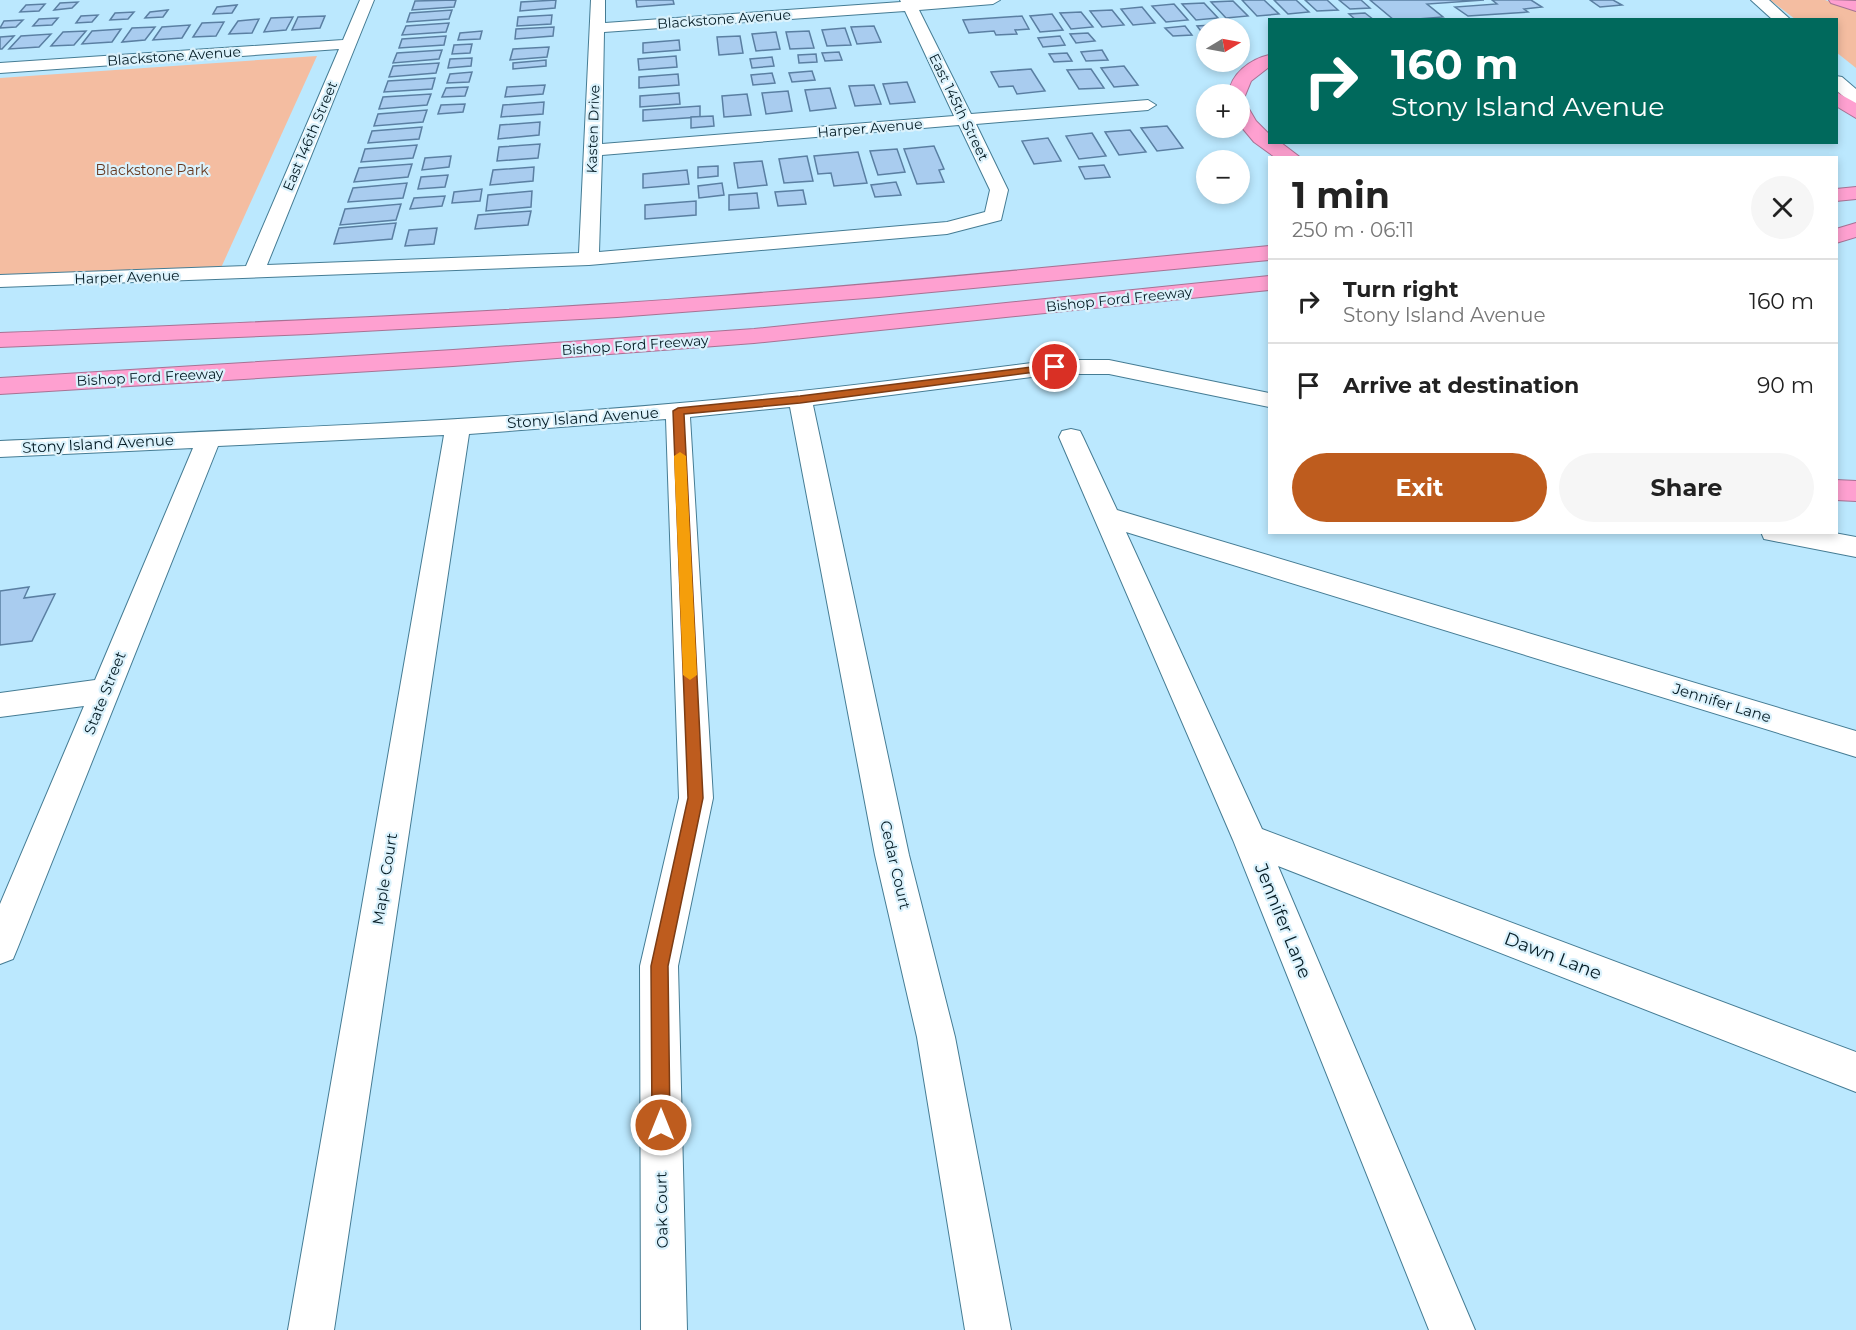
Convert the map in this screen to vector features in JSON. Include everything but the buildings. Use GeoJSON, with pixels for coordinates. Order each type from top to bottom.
{"type":"FeatureCollection","features":[{"type":"Feature","properties":{"kind":"highway"},"geometry":{"type":"LineString","coordinates":[[1837,0],[1856,6]]}},
{"type":"Feature","properties":{"kind":"highway"},"geometry":{"type":"LineString","coordinates":[[1241,84],[1256,66],[1268,60]]}},
{"type":"Feature","properties":{"kind":"highway"},"geometry":{"type":"LineString","coordinates":[[1838,99],[1856,112]]}},
{"type":"Feature","properties":{"kind":"highway"},"geometry":{"type":"LineString","coordinates":[[1250,126],[1263,142],[1288,156]]}},
{"type":"Feature","properties":{"kind":"highway"},"geometry":{"type":"LineString","coordinates":[[1838,225],[1856,223]]}},
{"type":"Feature","properties":{"kind":"highway"},"geometry":{"type":"LineString","coordinates":[[1838,235],[1856,230]]}},
{"type":"Feature","properties":{"kind":"highway"},"geometry":{"type":"LineString","coordinates":[[0,340],[348,326],[596,312],[824,295],[1268,253]]}},
{"type":"Feature","properties":{"kind":"highway","name":"Bishop Ford Freeway"},"geometry":{"type":"LineString","coordinates":[[0,386],[362,364],[754,336],[1268,283]]}},
{"type":"Feature","properties":{"kind":"highway"},"geometry":{"type":"LineString","coordinates":[[1838,490],[1856,491]]}},
{"type":"Feature","properties":{"kind":"street","name":"East 146th Street"},"geometry":{"type":"LineString","coordinates":[[253,273],[367,0]]}},
{"type":"Feature","properties":{"kind":"street","name":"Kasten Drive"},"geometry":{"type":"LineString","coordinates":[[589,259],[598,0]]}},
{"type":"Feature","properties":{"kind":"street","name":"Blackstone Avenue"},"geometry":{"type":"LineString","coordinates":[[597,28],[909,3],[993,0]]}},
{"type":"Feature","properties":{"kind":"street","name":"East 145th Street"},"geometry":{"type":"LineString","coordinates":[[589,259],[947,228],[994,216],[999,190],[909,3]]}},
{"type":"Feature","properties":{"kind":"street"},"geometry":{"type":"LineString","coordinates":[[1752,3],[1760,18]]}},
{"type":"Feature","properties":{"kind":"street"},"geometry":{"type":"LineString","coordinates":[[1752,3],[1779,18]]}},
{"type":"Feature","properties":{"kind":"street","name":"Blackstone Avenue"},"geometry":{"type":"LineString","coordinates":[[0,68],[349,44]]}},
{"type":"Feature","properties":{"kind":"street"},"geometry":{"type":"LineString","coordinates":[[1845,75],[1856,98]]}},
{"type":"Feature","properties":{"kind":"street","name":"Harper Avenue"},"geometry":{"type":"LineString","coordinates":[[592,150],[1148,105]]}},
{"type":"Feature","properties":{"kind":"street"},"geometry":{"type":"LineString","coordinates":[[253,273],[589,259]]}},
{"type":"Feature","properties":{"kind":"street","name":"Harper Avenue"},"geometry":{"type":"LineString","coordinates":[[0,280],[253,273]]}},
{"type":"Feature","properties":{"kind":"street","name":"Stony Island Avenue"},"geometry":{"type":"LineString","coordinates":[[0,449],[458,427],[678,411],[800,399],[1055,367],[1109,367],[1268,400]]}},
{"type":"Feature","properties":{"kind":"street","name":"Cedar Court"},"geometry":{"type":"LineString","coordinates":[[800,399],[892,855],[936,1037],[988,1330]]}},
{"type":"Feature","properties":{"kind":"street","name":"Oak Court"},"geometry":{"type":"LineString","coordinates":[[664,1330],[659,966],[696,798],[678,411]]}},
{"type":"Feature","properties":{"kind":"street","name":"Maple Court"},"geometry":{"type":"LineString","coordinates":[[311,1330],[458,427]]}},
{"type":"Feature","properties":{"kind":"street","name":"Jennifer Lane"},"geometry":{"type":"LineString","coordinates":[[1071,437],[1250,840],[1452,1330]]}},
{"type":"Feature","properties":{"kind":"street","name":"State Street"},"geometry":{"type":"LineString","coordinates":[[0,948],[209,439]]}},
{"type":"Feature","properties":{"kind":"street","name":"Jennifer Lane"},"geometry":{"type":"LineString","coordinates":[[1106,516],[1856,744]]}},
{"type":"Feature","properties":{"kind":"street"},"geometry":{"type":"LineString","coordinates":[[1785,534],[1856,547]]}},
{"type":"Feature","properties":{"kind":"street"},"geometry":{"type":"LineString","coordinates":[[0,705],[106,691]]}},
{"type":"Feature","properties":{"kind":"street","name":"Dawn Lane"},"geometry":{"type":"LineString","coordinates":[[1250,840],[1856,1072]]}},
{"type":"Feature","properties":{"kind":"green space"},"geometry":{"type":"Polygon","coordinates":[[[1770,0],[1825,0],[1856,11],[1856,68],[1838,54],[1838,18],[1794,18],[1770,0]]]}},
{"type":"Feature","properties":{"kind":"green space","name":"Blackstone Park"},"geometry":{"type":"Polygon","coordinates":[[[317,56],[220,270],[0,276],[0,78],[317,56]]]}},
{"type":"Feature","properties":{"kind":"slow traffic"},"geometry":{"type":"LineString","coordinates":[[680,456],[690,675]]}},
{"type":"Feature","properties":{"kind":"route"},"geometry":{"type":"LineString","coordinates":[[661,1125],[659,966],[696,798],[678,411],[800,399],[1055,367]]}}]}
